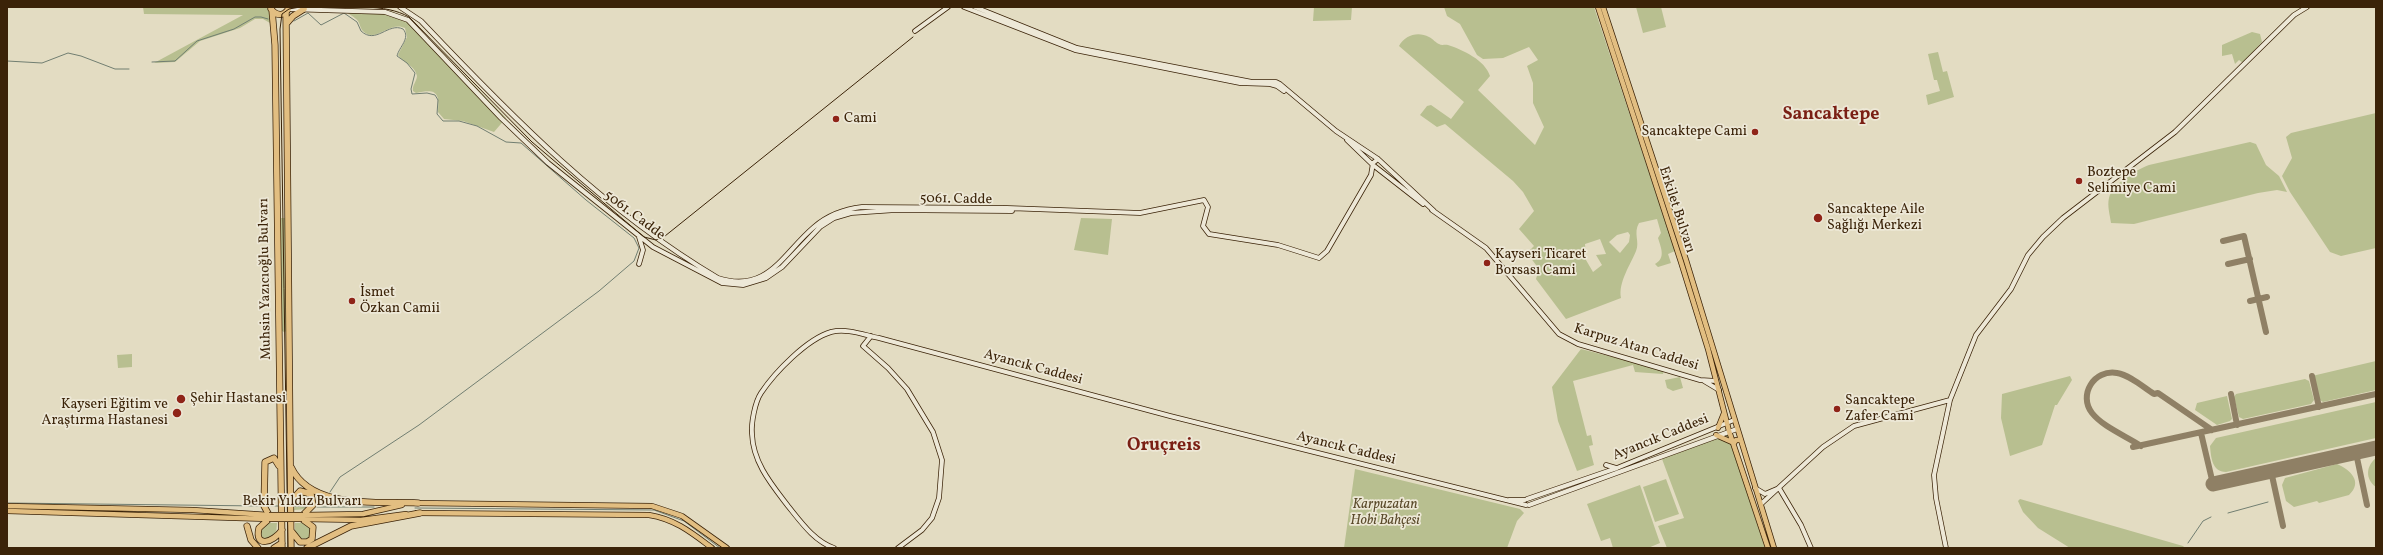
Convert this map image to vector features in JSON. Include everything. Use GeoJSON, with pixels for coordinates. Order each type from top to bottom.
{"type":"FeatureCollection","features":[{"type":"Feature","properties":{"kind":"highway"},"geometry":{"type":"LineString","coordinates":[[271,9],[278,14],[288,9]]}},
{"type":"Feature","properties":{"kind":"highway","name":"Muhsin Yazıcıoğlu Bulvarı"},"geometry":{"type":"LineString","coordinates":[[271,9],[275,45],[282,545]]}},
{"type":"Feature","properties":{"kind":"highway","name":"Muhsin Yazıcıoğlu Bulvarı"},"geometry":{"type":"LineString","coordinates":[[288,9],[285,51],[291,548]]}},
{"type":"Feature","properties":{"kind":"highway"},"geometry":{"type":"LineString","coordinates":[[286,23],[293,16],[304,10]]}},
{"type":"Feature","properties":{"kind":"highway"},"geometry":{"type":"LineString","coordinates":[[279,341],[289,341]]}},
{"type":"Feature","properties":{"kind":"highway"},"geometry":{"type":"LineString","coordinates":[[281,470],[274,458],[265,462],[264,508],[269,517],[259,528],[258,534],[261,540],[266,542],[273,540],[282,529]]}},
{"type":"Feature","properties":{"kind":"highway"},"geometry":{"type":"LineString","coordinates":[[289,460],[297,478],[321,494],[331,497],[361,501],[418,503]]}},
{"type":"Feature","properties":{"kind":"highway"},"geometry":{"type":"LineString","coordinates":[[291,502],[300,490],[311,494],[313,505],[303,517],[313,527],[314,532],[312,539],[305,543],[299,541],[291,530]]}},
{"type":"Feature","properties":{"kind":"highway"},"geometry":{"type":"LineString","coordinates":[[307,548],[351,526],[420,513]]}},
{"type":"Feature","properties":{"kind":"highway"},"geometry":{"type":"LineString","coordinates":[[247,526],[251,540],[258,548]]}},
{"type":"Feature","properties":{"kind":"highway"},"geometry":{"type":"LineString","coordinates":[[274,548],[282,545]]}},
{"type":"Feature","properties":{"kind":"main road","name":"Erkilet Bulvarı"},"geometry":{"type":"LineString","coordinates":[[1598,7],[1684,261],[1729,431]]}},
{"type":"Feature","properties":{"kind":"main road","name":"Erkilet Bulvarı"},"geometry":{"type":"LineString","coordinates":[[1603,7],[1737,428]]}},
{"type":"Feature","properties":{"kind":"main road"},"geometry":{"type":"LineString","coordinates":[[1718,428],[1724,412]]}},
{"type":"Feature","properties":{"kind":"main road"},"geometry":{"type":"LineString","coordinates":[[1737,428],[1774,548]]}},
{"type":"Feature","properties":{"kind":"main road"},"geometry":{"type":"LineString","coordinates":[[1729,431],[1768,548]]}},
{"type":"Feature","properties":{"kind":"main road"},"geometry":{"type":"LineString","coordinates":[[1716,435],[1734,443]]}},
{"type":"Feature","properties":{"kind":"main road"},"geometry":{"type":"LineString","coordinates":[[1734,443],[1736,440],[1741,440]]}},
{"type":"Feature","properties":{"kind":"main road","name":"Bekir Yıldız Bulvarı"},"geometry":{"type":"LineString","coordinates":[[7,506],[269,517],[303,517],[363,514],[398,505],[418,503],[652,506],[682,516],[727,548]]}},
{"type":"Feature","properties":{"kind":"main road","name":"Bekir Yıldız Bulvarı"},"geometry":{"type":"LineString","coordinates":[[7,511],[247,516]]}},
{"type":"Feature","properties":{"kind":"main road","name":"Bekir Yıldız Bulvarı"},"geometry":{"type":"LineString","coordinates":[[303,517],[361,520],[399,514],[420,513],[650,515],[683,527],[712,548]]}},
{"type":"Feature","properties":{"kind":"street","name":"5061. Cadde"},"geometry":{"type":"LineString","coordinates":[[400,7],[421,20],[528,131],[586,183],[653,237],[688,260],[722,279],[741,281],[763,276],[778,266],[815,226],[831,216],[849,209],[912,207],[1006,210]]}},
{"type":"Feature","properties":{"kind":"street"},"geometry":{"type":"LineString","coordinates":[[964,7],[1075,50],[1240,83],[1277,86],[1295,98]]}},
{"type":"Feature","properties":{"kind":"street"},"geometry":{"type":"LineString","coordinates":[[976,7],[1076,48],[1252,82],[1276,82],[1336,131]]}},
{"type":"Feature","properties":{"kind":"street"},"geometry":{"type":"LineString","coordinates":[[1946,548],[1934,475],[1950,400],[1976,335],[2011,289],[2025,260],[2038,241],[2063,218],[2175,132],[2294,15],[2307,7]]}},
{"type":"Feature","properties":{"kind":"street"},"geometry":{"type":"LineString","coordinates":[[915,31],[946,8]]}},
{"type":"Feature","properties":{"kind":"street","name":"5061. Cadde"},"geometry":{"type":"LineString","coordinates":[[288,9],[384,12],[408,20],[501,118],[548,163],[653,247],[712,279],[725,284],[740,285],[759,282],[774,274],[816,230],[830,220],[846,214],[863,211],[895,210],[1006,210]]}},
{"type":"Feature","properties":{"kind":"street","name":"Karpuz Atan Caddesi"},"geometry":{"type":"LineString","coordinates":[[1336,131],[1380,161],[1395,177],[1434,211]]}},
{"type":"Feature","properties":{"kind":"street","name":"Karpuz Atan Caddesi"},"geometry":{"type":"LineString","coordinates":[[1336,131],[1378,169],[1486,248],[1558,334],[1578,344],[1700,380],[1716,381]]}},
{"type":"Feature","properties":{"kind":"street"},"geometry":{"type":"LineString","coordinates":[[1370,175],[1378,169],[1380,161]]}},
{"type":"Feature","properties":{"kind":"street"},"geometry":{"type":"LineString","coordinates":[[1006,210],[1140,213],[1204,200],[1208,207],[1204,228],[1208,234],[1278,245],[1319,258],[1327,251],[1370,175],[1373,164],[1380,161]]}},
{"type":"Feature","properties":{"kind":"street"},"geometry":{"type":"LineString","coordinates":[[639,236],[643,250],[639,264]]}},
{"type":"Feature","properties":{"kind":"street","name":"Ayancık Caddesi"},"geometry":{"type":"LineString","coordinates":[[834,548],[824,544],[812,534],[770,483],[756,451],[752,434],[760,394],[783,367],[808,343],[822,335],[841,331],[871,336],[1170,416],[1502,500],[1528,505],[1737,428]]}},
{"type":"Feature","properties":{"kind":"street"},"geometry":{"type":"LineString","coordinates":[[871,336],[863,346],[888,368],[907,389],[933,432],[942,460],[939,498],[932,518],[926,527],[898,548]]}},
{"type":"Feature","properties":{"kind":"street"},"geometry":{"type":"LineString","coordinates":[[1700,380],[1719,390]]}},
{"type":"Feature","properties":{"kind":"street"},"geometry":{"type":"LineString","coordinates":[[1761,504],[1823,447],[1854,426],[1950,400]]}},
{"type":"Feature","properties":{"kind":"street","name":"Ayancık Caddesi"},"geometry":{"type":"LineString","coordinates":[[1502,500],[1526,500],[1616,468],[1718,428],[1734,420]]}},
{"type":"Feature","properties":{"kind":"street"},"geometry":{"type":"LineString","coordinates":[[1606,465],[1616,468]]}},
{"type":"Feature","properties":{"kind":"street"},"geometry":{"type":"LineString","coordinates":[[1755,487],[1765,494],[1779,488]]}},
{"type":"Feature","properties":{"kind":"street"},"geometry":{"type":"LineString","coordinates":[[1779,488],[1801,525],[1811,548]]}},
{"type":"Feature","properties":{"kind":"street"},"geometry":{"type":"LineString","coordinates":[[1526,500],[1524,502],[1528,505]]}},
{"type":"Feature","properties":{"kind":"green space"},"geometry":{"type":"Polygon","coordinates":[[[143,7],[270,7],[270,23],[263,19],[255,19],[240,28],[200,41],[175,62],[154,63],[243,15],[144,14],[143,7]]]}},
{"type":"Feature","properties":{"kind":"green space"},"geometry":{"type":"Polygon","coordinates":[[[1314,7],[1352,7],[1351,20],[1313,21],[1314,7]]]}},
{"type":"Feature","properties":{"kind":"green space"},"geometry":{"type":"Polygon","coordinates":[[[1444,7],[1594,7],[1675,251],[1668,254],[1671,263],[1658,267],[1655,264],[1661,259],[1662,256],[1658,238],[1661,233],[1657,219],[1639,223],[1637,227],[1637,248],[1621,286],[1621,298],[1566,319],[1536,279],[1539,269],[1527,253],[1534,246],[1519,229],[1534,211],[1523,192],[1513,181],[1445,124],[1437,127],[1420,115],[1427,106],[1431,105],[1451,119],[1464,102],[1399,46],[1408,37],[1421,34],[1429,37],[1440,45],[1448,45],[1473,56],[1483,65],[1490,76],[1478,90],[1535,145],[1544,127],[1533,103],[1533,83],[1527,66],[1538,60],[1529,47],[1503,58],[1483,59],[1477,55],[1460,24],[1447,16],[1444,7]],[[1628,232],[1617,235],[1609,242],[1620,253],[1629,242],[1630,235],[1628,232]],[[1600,239],[1585,244],[1586,260],[1593,272],[1602,265],[1596,255],[1606,254],[1600,239]]]}},
{"type":"Feature","properties":{"kind":"green space"},"geometry":{"type":"Polygon","coordinates":[[[1636,7],[1661,7],[1666,27],[1643,33],[1636,7]]]}},
{"type":"Feature","properties":{"kind":"green space"},"geometry":{"type":"Polygon","coordinates":[[[344,10],[391,11],[411,20],[506,118],[494,132],[463,121],[444,119],[438,112],[438,100],[435,93],[428,91],[416,93],[413,91],[417,78],[416,72],[398,55],[407,37],[405,28],[399,26],[377,34],[367,34],[362,30],[359,22],[344,10]]]}},
{"type":"Feature","properties":{"kind":"green space"},"geometry":{"type":"Polygon","coordinates":[[[2252,32],[2260,34],[2262,42],[2243,63],[2239,60],[2235,64],[2232,54],[2222,56],[2222,45],[2252,32]]]}},
{"type":"Feature","properties":{"kind":"green space"},"geometry":{"type":"Polygon","coordinates":[[[1938,52],[1943,72],[1947,71],[1954,97],[1928,105],[1926,95],[1940,91],[1937,80],[1934,80],[1928,54],[1938,52]]]}},
{"type":"Feature","properties":{"kind":"green space"},"geometry":{"type":"Polygon","coordinates":[[[2376,113],[2376,248],[2341,256],[2330,252],[2290,192],[2282,176],[2292,158],[2286,137],[2291,133],[2376,113]]]}},
{"type":"Feature","properties":{"kind":"green space"},"geometry":{"type":"Polygon","coordinates":[[[2250,142],[2256,144],[2266,165],[2279,176],[2287,192],[2277,190],[2258,193],[2134,224],[2111,223],[2108,204],[2111,193],[2125,178],[2131,174],[2149,165],[2250,142]]]}},
{"type":"Feature","properties":{"kind":"green space"},"geometry":{"type":"Polygon","coordinates":[[[281,218],[285,218],[287,331],[284,332],[282,331],[281,316],[281,218]]]}},
{"type":"Feature","properties":{"kind":"green space"},"geometry":{"type":"Polygon","coordinates":[[[1081,218],[1112,219],[1108,255],[1074,250],[1081,218]]]}},
{"type":"Feature","properties":{"kind":"green space"},"geometry":{"type":"Polygon","coordinates":[[[1581,349],[1664,370],[1663,374],[1635,372],[1633,365],[1573,381],[1587,436],[1591,435],[1593,445],[1589,446],[1594,465],[1577,471],[1558,421],[1552,387],[1581,349]]]}},
{"type":"Feature","properties":{"kind":"green space"},"geometry":{"type":"Polygon","coordinates":[[[132,354],[132,367],[118,368],[117,355],[132,354]]]}},
{"type":"Feature","properties":{"kind":"green space"},"geometry":{"type":"Polygon","coordinates":[[[2376,361],[2376,390],[2323,402],[2320,400],[2312,376],[2376,361]]]}},
{"type":"Feature","properties":{"kind":"green space"},"geometry":{"type":"Polygon","coordinates":[[[2070,376],[2072,380],[2057,405],[2055,405],[2042,445],[2010,456],[2001,418],[2002,394],[2070,376]]]}},
{"type":"Feature","properties":{"kind":"green space"},"geometry":{"type":"Polygon","coordinates":[[[1680,377],[1683,388],[1673,391],[1667,388],[1665,380],[1680,377]]]}},
{"type":"Feature","properties":{"kind":"green space"},"geometry":{"type":"Polygon","coordinates":[[[2305,379],[2309,381],[2314,400],[2311,404],[2243,419],[2239,417],[2234,397],[2236,394],[2305,379]]]}},
{"type":"Feature","properties":{"kind":"green space"},"geometry":{"type":"Polygon","coordinates":[[[2227,396],[2232,419],[2230,421],[2217,425],[2195,410],[2197,403],[2227,396]]]}},
{"type":"Feature","properties":{"kind":"green space"},"geometry":{"type":"Polygon","coordinates":[[[2376,402],[2376,438],[2226,472],[2215,467],[2213,463],[2210,446],[2216,438],[2376,402]]]}},
{"type":"Feature","properties":{"kind":"green space"},"geometry":{"type":"Polygon","coordinates":[[[1728,434],[1765,548],[1667,548],[1658,526],[1684,518],[1662,459],[1728,434]]]}},
{"type":"Feature","properties":{"kind":"green space"},"geometry":{"type":"Polygon","coordinates":[[[2376,458],[2376,487],[2372,484],[2368,472],[2370,465],[2376,458]]]}},
{"type":"Feature","properties":{"kind":"green space"},"geometry":{"type":"Polygon","coordinates":[[[2337,464],[2351,473],[2354,477],[2355,486],[2349,495],[2319,503],[2317,501],[2294,507],[2286,501],[2282,485],[2285,478],[2337,464]]]}},
{"type":"Feature","properties":{"kind":"green space","name":"Karpuzatan Hobi Bahçesi"},"geometry":{"type":"Polygon","coordinates":[[[1355,469],[1520,509],[1524,513],[1517,521],[1507,548],[1344,548],[1355,469]]]}},
{"type":"Feature","properties":{"kind":"green space"},"geometry":{"type":"Polygon","coordinates":[[[1666,479],[1679,514],[1655,522],[1643,487],[1666,479]]]}},
{"type":"Feature","properties":{"kind":"green space"},"geometry":{"type":"Polygon","coordinates":[[[1640,485],[1660,543],[1648,548],[1613,548],[1610,538],[1601,541],[1587,504],[1640,485]]]}},
{"type":"Feature","properties":{"kind":"green space"},"geometry":{"type":"Polygon","coordinates":[[[306,492],[312,501],[308,509],[294,510],[297,494],[306,492]]]}},
{"type":"Feature","properties":{"kind":"green space"},"geometry":{"type":"Polygon","coordinates":[[[2020,499],[2183,546],[2185,548],[2070,548],[2038,528],[2023,512],[2018,501],[2020,499]]]}},
{"type":"Feature","properties":{"kind":"green space"},"geometry":{"type":"Polygon","coordinates":[[[267,523],[277,523],[276,534],[271,539],[264,539],[259,532],[267,523]]]}},
{"type":"Feature","properties":{"kind":"green space"},"geometry":{"type":"Polygon","coordinates":[[[295,523],[307,523],[310,526],[312,534],[308,539],[298,538],[295,533],[295,523]]]}},
{"type":"Feature","properties":{"kind":"waterway"},"geometry":{"type":"LineString","coordinates":[[294,21],[308,13],[321,25],[344,13],[357,22],[361,31],[366,35],[377,35],[392,28],[403,29],[406,36],[397,56],[407,63],[415,73],[411,89],[412,94],[427,93],[435,95],[438,100],[437,114],[443,121],[459,121],[477,126],[506,142],[521,143],[586,200],[634,238],[639,248],[634,261],[599,291],[419,425],[340,477],[330,492]]}},
{"type":"Feature","properties":{"kind":"waterway"},"geometry":{"type":"LineString","coordinates":[[152,62],[175,61],[197,41],[234,29],[255,17],[268,19]]}},
{"type":"Feature","properties":{"kind":"waterway"},"geometry":{"type":"LineString","coordinates":[[7,61],[42,63],[68,53],[81,56],[115,69],[129,69]]}},
{"type":"Feature","properties":{"kind":"waterway"},"geometry":{"type":"LineString","coordinates":[[322,506],[326,500]]}},
{"type":"Feature","properties":{"kind":"waterway"},"geometry":{"type":"LineString","coordinates":[[2228,513],[2268,502]]}},
{"type":"Feature","properties":{"kind":"waterway"},"geometry":{"type":"LineString","coordinates":[[7,503],[261,506]]}},
{"type":"Feature","properties":{"kind":"waterway"},"geometry":{"type":"LineString","coordinates":[[266,506],[279,506]]}},
{"type":"Feature","properties":{"kind":"waterway"},"geometry":{"type":"LineString","coordinates":[[292,506],[307,507]]}},
{"type":"Feature","properties":{"kind":"waterway"},"geometry":{"type":"LineString","coordinates":[[317,507],[374,507]]}},
{"type":"Feature","properties":{"kind":"waterway"},"geometry":{"type":"LineString","coordinates":[[415,508],[654,510],[684,521],[720,548]]}},
{"type":"Feature","properties":{"kind":"waterway"},"geometry":{"type":"LineString","coordinates":[[2188,543],[2203,521],[2211,517]]}},
{"type":"Feature","properties":{"kind":"taxiway"},"geometry":{"type":"LineString","coordinates":[[2223,241],[2244,236],[2266,332]]}},
{"type":"Feature","properties":{"kind":"taxiway"},"geometry":{"type":"LineString","coordinates":[[2228,264],[2250,259]]}},
{"type":"Feature","properties":{"kind":"taxiway"},"geometry":{"type":"LineString","coordinates":[[2250,301],[2267,297]]}},
{"type":"Feature","properties":{"kind":"taxiway"},"geometry":{"type":"LineString","coordinates":[[2141,446],[2102,423],[2092,413],[2088,406],[2088,391],[2095,379],[2101,375],[2117,373],[2127,376],[2154,394],[2158,393],[2212,430]]}},
{"type":"Feature","properties":{"kind":"taxiway"},"geometry":{"type":"LineString","coordinates":[[2312,376],[2319,407]]}},
{"type":"Feature","properties":{"kind":"taxiway"},"geometry":{"type":"LineString","coordinates":[[2231,394],[2237,425]]}},
{"type":"Feature","properties":{"kind":"taxiway"},"geometry":{"type":"LineString","coordinates":[[2133,447],[2376,394]]}},
{"type":"Feature","properties":{"kind":"taxiway"},"geometry":{"type":"LineString","coordinates":[[2201,433],[2213,484]]}},
{"type":"Feature","properties":{"kind":"taxiway"},"geometry":{"type":"LineString","coordinates":[[2356,453],[2367,505]]}},
{"type":"Feature","properties":{"kind":"taxiway"},"geometry":{"type":"LineString","coordinates":[[2271,471],[2283,526]]}},
{"type":"Feature","properties":{"kind":"runway"},"geometry":{"type":"LineString","coordinates":[[2213,484],[2376,448]]}},
{"type":"Feature","properties":{"kind":"tram line"},"geometry":{"type":"LineString","coordinates":[[288,548],[280,29],[282,14],[289,9],[300,7]]}},
{"type":"Feature","properties":{"kind":"tram line"},"geometry":{"type":"LineString","coordinates":[[321,7],[378,8],[409,17],[532,142],[644,237],[656,240],[665,236],[913,37]]}},
{"type":"Feature","properties":{"kind":"place","name":"Cami"},"geometry":{"type":"Point","coordinates":[836,119]}},
{"type":"Feature","properties":{"kind":"place","name":"Sancaktepe Cami"},"geometry":{"type":"Point","coordinates":[1755,132]}},
{"type":"Feature","properties":{"kind":"place","name":"Boztepe Selimiye Cami"},"geometry":{"type":"Point","coordinates":[2079,181]}},
{"type":"Feature","properties":{"kind":"place","name":"Sancaktepe Aile Sağlığı Merkezi"},"geometry":{"type":"Point","coordinates":[1818,218]}},
{"type":"Feature","properties":{"kind":"place","name":"Kayseri Ticaret Borsası Cami"},"geometry":{"type":"Point","coordinates":[1487,263]}},
{"type":"Feature","properties":{"kind":"place","name":"İsmet Özkan Camii"},"geometry":{"type":"Point","coordinates":[352,301]}},
{"type":"Feature","properties":{"kind":"place","name":"Şehir Hastanesi"},"geometry":{"type":"Point","coordinates":[181,399]}},
{"type":"Feature","properties":{"kind":"place","name":"Sancaktepe Zafer Cami"},"geometry":{"type":"Point","coordinates":[1837,409]}},
{"type":"Feature","properties":{"kind":"place","name":"Kayseri Eğitim ve Araştırma Hastanesi"},"geometry":{"type":"Point","coordinates":[177,413]}},
{"type":"Feature","properties":{"kind":"district","name":"Sancaktepe"},"geometry":{"type":"Point","coordinates":[1831,116]}},
{"type":"Feature","properties":{"kind":"district","name":"Oruçreis"},"geometry":{"type":"Point","coordinates":[1164,447]}}]}
